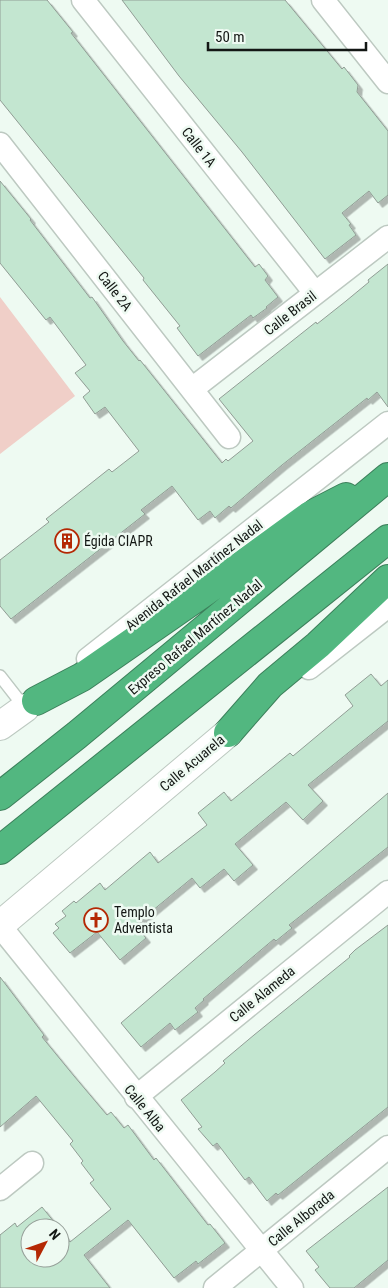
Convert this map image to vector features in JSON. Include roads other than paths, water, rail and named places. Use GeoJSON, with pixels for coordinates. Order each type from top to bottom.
{"type":"FeatureCollection","features":[{"type":"Feature","properties":{"kind":"highway"},"geometry":{"type":"LineString","coordinates":[[31,704],[82,677],[310,516],[388,477]]}},
{"type":"Feature","properties":{"kind":"highway","name":"Expreso Rafael Martínez Nadal"},"geometry":{"type":"LineString","coordinates":[[0,796],[388,477]]}},
{"type":"Feature","properties":{"kind":"highway"},"geometry":{"type":"LineString","coordinates":[[0,850],[388,539]]}},
{"type":"Feature","properties":{"kind":"highway"},"geometry":{"type":"LineString","coordinates":[[228,733],[270,685],[318,644],[388,578]]}},
{"type":"Feature","properties":{"kind":"street","name":"Calle 1A"},"geometry":{"type":"LineString","coordinates":[[83,0],[315,293]]}},
{"type":"Feature","properties":{"kind":"street"},"geometry":{"type":"LineString","coordinates":[[323,0],[388,82]]}},
{"type":"Feature","properties":{"kind":"street","name":"Calle 2A"},"geometry":{"type":"LineString","coordinates":[[0,144],[230,437]]}},
{"type":"Feature","properties":{"kind":"street","name":"Calle Brasil"},"geometry":{"type":"LineString","coordinates":[[192,389],[388,237]]}},
{"type":"Feature","properties":{"kind":"street","name":"Avenida Rafael Martínez Nadal"},"geometry":{"type":"LineString","coordinates":[[0,726],[31,704],[388,423]]}},
{"type":"Feature","properties":{"kind":"street","name":"Calle Acuarela"},"geometry":{"type":"LineString","coordinates":[[0,926],[228,733],[388,606]]}},
{"type":"Feature","properties":{"kind":"street","name":"Calle Alameda"},"geometry":{"type":"LineString","coordinates":[[136,1097],[388,892]]}},
{"type":"Feature","properties":{"kind":"street","name":"Calle Alba"},"geometry":{"type":"LineString","coordinates":[[0,926],[136,1097],[292,1288]]}},
{"type":"Feature","properties":{"kind":"street","name":"Calle Alborada"},"geometry":{"type":"LineString","coordinates":[[215,1288],[388,1147]]}},
{"type":"Feature","properties":{"kind":"street"},"geometry":{"type":"LineString","coordinates":[[0,1189],[32,1163]]}},
{"type":"Feature","properties":{"kind":"lane"},"geometry":{"type":"LineString","coordinates":[[0,676],[31,704]]}},
{"type":"Feature","properties":{"kind":"place","name":"Égida CIAPR"},"geometry":{"type":"Point","coordinates":[67,541]}},
{"type":"Feature","properties":{"kind":"place","name":"Templo Adventista"},"geometry":{"type":"Point","coordinates":[96,920]}}]}
